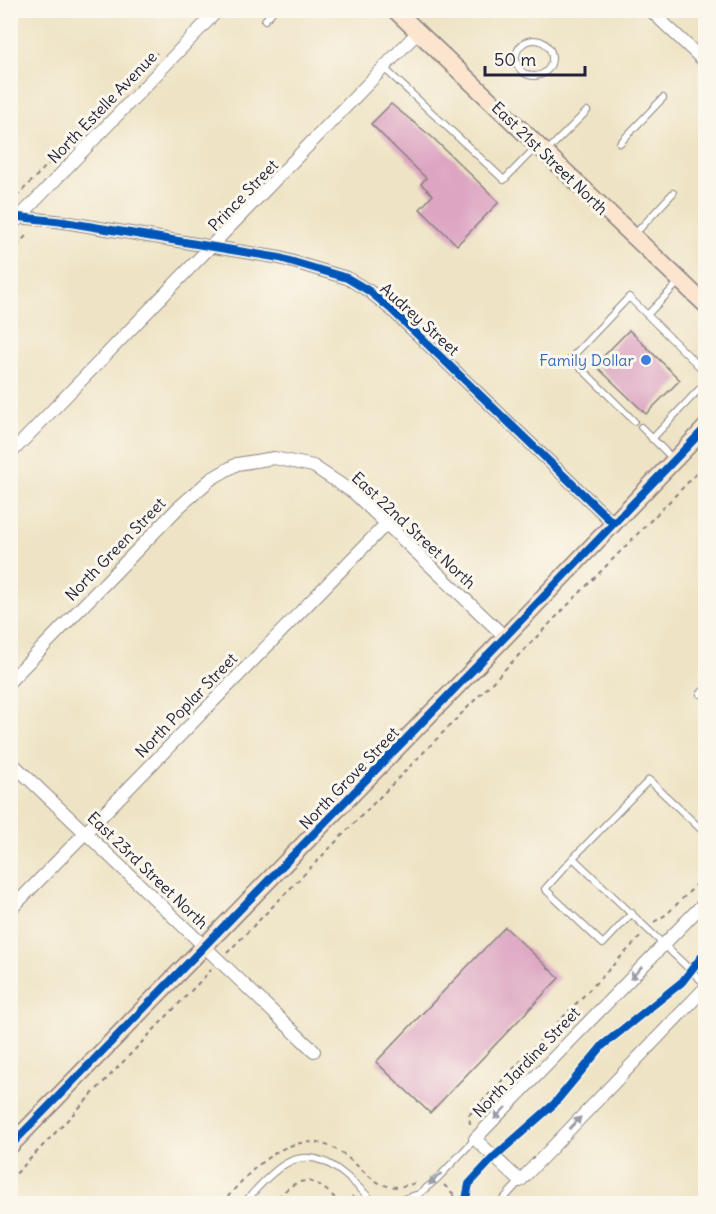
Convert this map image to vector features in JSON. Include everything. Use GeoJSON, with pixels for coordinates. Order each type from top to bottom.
{"type":"FeatureCollection","features":[{"type":"Feature","properties":{"kind":"street","name":"North Estelle Avenue"},"geometry":{"type":"LineString","coordinates":[[10,227],[15,217],[218,10]]}},
{"type":"Feature","properties":{"kind":"street","name":"East 21st Street North"},"geometry":{"type":"LineString","coordinates":[[395,10],[705,305]]}},
{"type":"Feature","properties":{"kind":"street"},"geometry":{"type":"LineString","coordinates":[[650,10],[705,63]]}},
{"type":"Feature","properties":{"kind":"street","name":"Prince Street"},"geometry":{"type":"LineString","coordinates":[[10,453],[418,32]]}},
{"type":"Feature","properties":{"kind":"street","name":"Audrey Street"},"geometry":{"type":"LineString","coordinates":[[15,217],[280,258],[347,278],[369,291],[392,310],[614,524]]}},
{"type":"Feature","properties":{"kind":"street","name":"North Grove Street"},"geometry":{"type":"LineString","coordinates":[[10,1146],[505,637],[705,427]]}},
{"type":"Feature","properties":{"kind":"street","name":"East 22nd Street North"},"geometry":{"type":"LineString","coordinates":[[258,461],[274,458],[313,466],[354,493],[505,637]]}},
{"type":"Feature","properties":{"kind":"street","name":"North Green Street"},"geometry":{"type":"LineString","coordinates":[[10,681],[178,508],[211,479],[237,464],[258,461]]}},
{"type":"Feature","properties":{"kind":"street","name":"North Poplar Street"},"geometry":{"type":"LineString","coordinates":[[10,910],[386,524]]}},
{"type":"Feature","properties":{"kind":"street","name":"East 23rd Street North"},"geometry":{"type":"LineString","coordinates":[[10,761],[314,1051]]}},
{"type":"Feature","properties":{"kind":"street","name":"North Jardine Street"},"geometry":{"type":"LineString","coordinates":[[520,1181],[473,1136],[705,901]]}},
{"type":"Feature","properties":{"kind":"street"},"geometry":{"type":"LineString","coordinates":[[520,1181],[705,986]]}},
{"type":"Feature","properties":{"kind":"lane"},"geometry":{"type":"LineString","coordinates":[[265,20],[273,10]]}},
{"type":"Feature","properties":{"kind":"lane"},"geometry":{"type":"LineString","coordinates":[[528,41],[540,41],[552,53],[551,65],[543,74],[526,73],[518,65],[516,59],[519,48],[528,41]]}},
{"type":"Feature","properties":{"kind":"lane"},"geometry":{"type":"LineString","coordinates":[[384,68],[504,180],[587,111]]}},
{"type":"Feature","properties":{"kind":"lane"},"geometry":{"type":"LineString","coordinates":[[620,143],[663,98]]}},
{"type":"Feature","properties":{"kind":"lane"},"geometry":{"type":"LineString","coordinates":[[633,236],[673,193]]}},
{"type":"Feature","properties":{"kind":"lane"},"geometry":{"type":"LineString","coordinates":[[647,315],[680,281]]}},
{"type":"Feature","properties":{"kind":"lane"},"geometry":{"type":"LineString","coordinates":[[634,421],[571,358],[629,297],[705,373]]}},
{"type":"Feature","properties":{"kind":"lane"},"geometry":{"type":"LineString","coordinates":[[652,439],[705,382]]}},
{"type":"Feature","properties":{"kind":"lane"},"geometry":{"type":"LineString","coordinates":[[641,427],[674,460]]}},
{"type":"Feature","properties":{"kind":"lane"},"geometry":{"type":"LineString","coordinates":[[700,694],[705,688]]}},
{"type":"Feature","properties":{"kind":"lane"},"geometry":{"type":"LineString","coordinates":[[632,914],[603,944],[545,889],[649,780],[705,834]]}},
{"type":"Feature","properties":{"kind":"lane"},"geometry":{"type":"LineString","coordinates":[[573,858],[705,986]]}},
{"type":"Feature","properties":{"kind":"lane"},"geometry":{"type":"LineString","coordinates":[[386,1203],[419,1194],[437,1179],[473,1136]]}},
{"type":"Feature","properties":{"kind":"lane"},"geometry":{"type":"LineString","coordinates":[[243,1203],[287,1162],[318,1158],[336,1167],[376,1203]]}},
{"type":"Feature","properties":{"kind":"lane"},"geometry":{"type":"LineString","coordinates":[[499,1203],[520,1181]]}},
{"type":"Feature","properties":{"kind":"path"},"geometry":{"type":"LineString","coordinates":[[10,203],[158,52]]}},
{"type":"Feature","properties":{"kind":"path"},"geometry":{"type":"LineString","coordinates":[[10,252],[27,235]]}},
{"type":"Feature","properties":{"kind":"path"},"geometry":{"type":"LineString","coordinates":[[10,1180],[219,961],[705,464]]}},
{"type":"Feature","properties":{"kind":"path"},"geometry":{"type":"LineString","coordinates":[[473,1136],[469,1115],[657,918],[668,914],[705,875]]}},
{"type":"Feature","properties":{"kind":"path"},"geometry":{"type":"LineString","coordinates":[[370,1179],[395,1187],[420,1182]]}},
{"type":"Feature","properties":{"kind":"path"},"geometry":{"type":"LineString","coordinates":[[437,1179],[464,1203],[467,1194]]}},
{"type":"Feature","properties":{"kind":"path"},"geometry":{"type":"LineString","coordinates":[[272,1203],[290,1186],[307,1180],[318,1183],[341,1203]]}},
{"type":"Feature","properties":{"kind":"path"},"geometry":{"type":"LineString","coordinates":[[446,1203],[454,1195]]}},
{"type":"Feature","properties":{"kind":"building"},"geometry":{"type":"Polygon","coordinates":[[[391,104],[432,137],[499,202],[457,245],[420,209],[433,195],[421,184],[426,178],[371,124],[391,104]]]}},
{"type":"Feature","properties":{"kind":"building"},"geometry":{"type":"Polygon","coordinates":[[[629,330],[680,380],[646,414],[595,365],[629,330]]]}},
{"type":"Feature","properties":{"kind":"building"},"geometry":{"type":"Polygon","coordinates":[[[505,927],[559,978],[430,1113],[376,1062],[505,927]]]}},
{"type":"Feature","properties":{"kind":"cycle path"},"geometry":{"type":"LineString","coordinates":[[10,216],[64,222],[280,258],[347,278],[369,291],[392,310],[613,523]]}},
{"type":"Feature","properties":{"kind":"cycle path"},"geometry":{"type":"LineString","coordinates":[[10,1146],[706,427]]}},
{"type":"Feature","properties":{"kind":"cycle path"},"geometry":{"type":"LineString","coordinates":[[465,1204],[469,1184],[494,1157],[554,1104],[603,1045],[682,982],[706,951]]}},
{"type":"Feature","properties":{"kind":"place","name":"Family Dollar"},"geometry":{"type":"Point","coordinates":[646,360]}}]}
